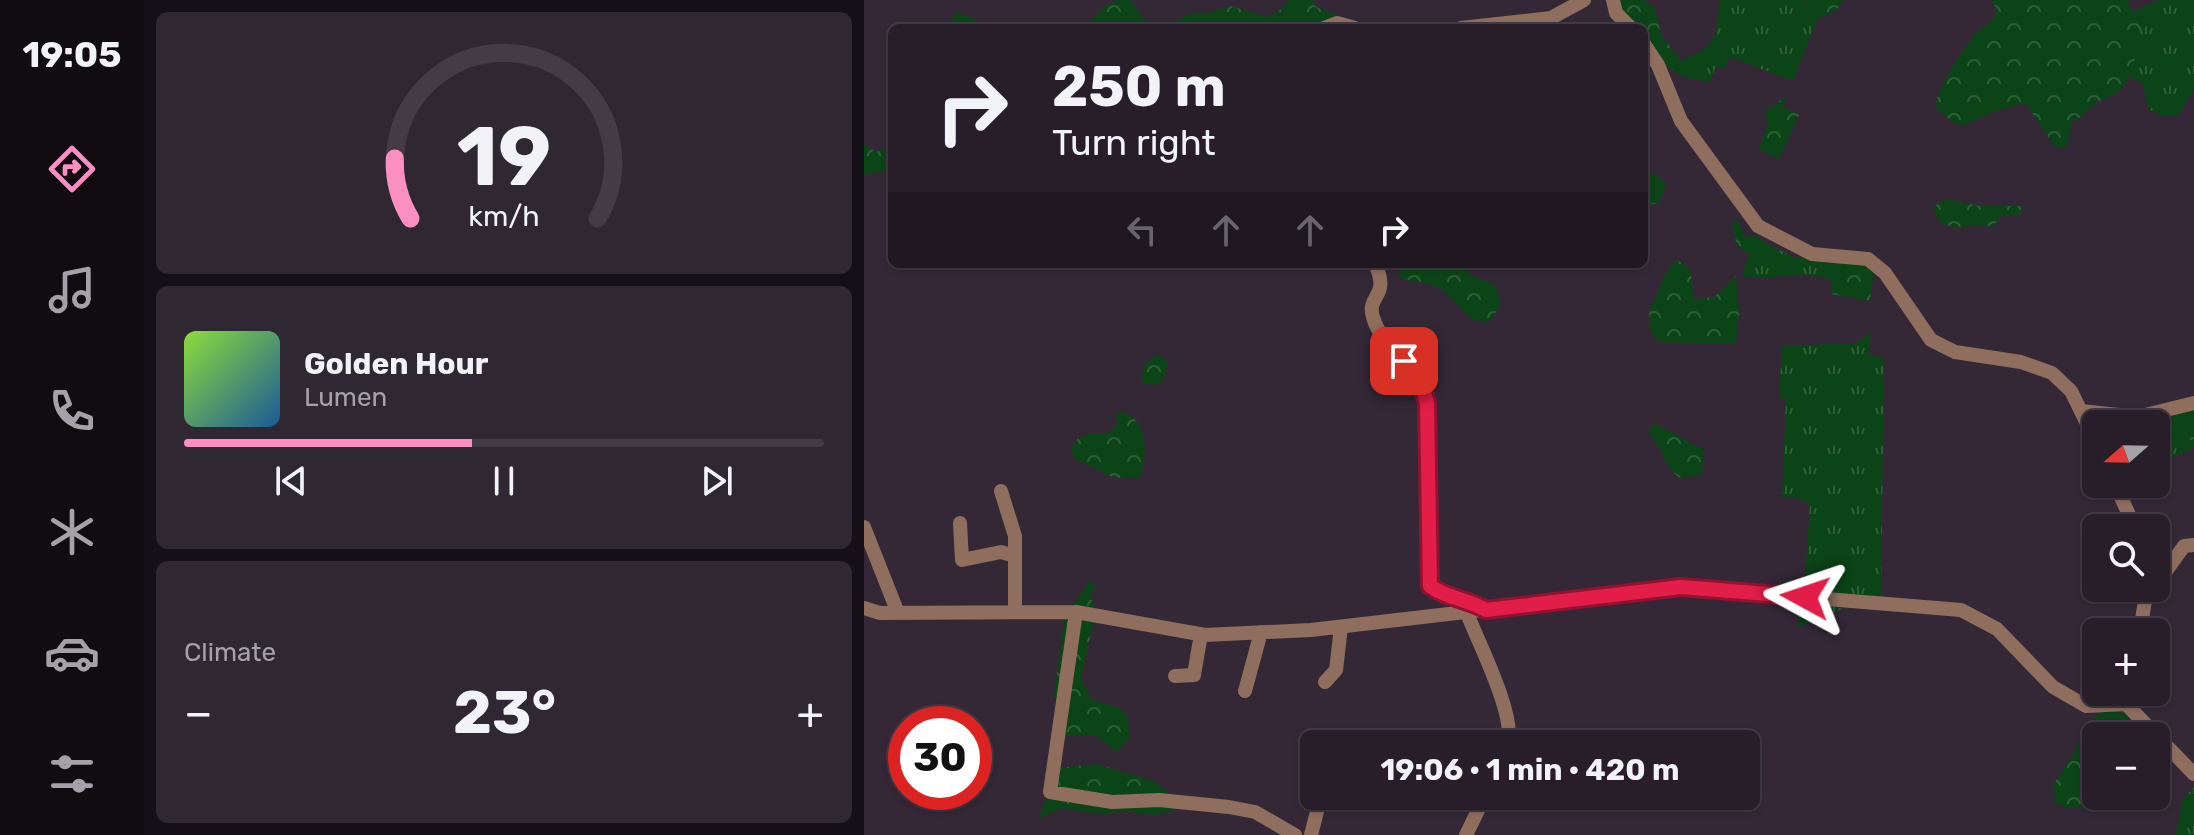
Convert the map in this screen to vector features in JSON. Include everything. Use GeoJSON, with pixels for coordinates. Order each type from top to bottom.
{"type":"FeatureCollection","features":[{"type":"Feature","properties":{"kind":"street"},"geometry":{"type":"LineString","coordinates":[[1497,24],[1551,18],[1584,0]]}},
{"type":"Feature","properties":{"kind":"street"},"geometry":{"type":"LineString","coordinates":[[1613,0],[1616,13],[1627,24]]}},
{"type":"Feature","properties":{"kind":"street"},"geometry":{"type":"LineString","coordinates":[[1648,50],[1658,65],[1681,121],[1758,226],[1812,254],[1868,259],[1885,273],[1931,340],[1955,352],[2021,362],[2052,373],[2071,391],[2081,411],[2137,417],[2194,403]]}},
{"type":"Feature","properties":{"kind":"street"},"geometry":{"type":"LineString","coordinates":[[1377,268],[1383,279],[1381,292],[1372,303],[1373,318],[1422,384],[1427,404],[1430,586],[1442,595],[1473,602],[1486,610]]}},
{"type":"Feature","properties":{"kind":"street"},"geometry":{"type":"LineString","coordinates":[[1001,491],[1015,536],[1015,612]]}},
{"type":"Feature","properties":{"kind":"street"},"geometry":{"type":"LineString","coordinates":[[960,523],[962,560],[1001,552],[1015,556]]}},
{"type":"Feature","properties":{"kind":"street"},"geometry":{"type":"LineString","coordinates":[[864,527],[898,613]]}},
{"type":"Feature","properties":{"kind":"street"},"geometry":{"type":"LineString","coordinates":[[2170,566],[2184,546],[2194,545]]}},
{"type":"Feature","properties":{"kind":"street"},"geometry":{"type":"LineString","coordinates":[[864,608],[880,613],[1076,612],[1201,634],[1341,627],[1681,587],[1961,610],[1997,629],[2053,687],[2082,704]]}},
{"type":"Feature","properties":{"kind":"street"},"geometry":{"type":"LineString","coordinates":[[1076,612],[1050,792],[1112,802],[1159,800],[1229,807],[1255,812],[1295,835]]}},
{"type":"Feature","properties":{"kind":"street"},"geometry":{"type":"LineString","coordinates":[[1467,613],[1504,708],[1509,730]]}},
{"type":"Feature","properties":{"kind":"street"},"geometry":{"type":"LineString","coordinates":[[1325,682],[1336,670],[1341,627]]}},
{"type":"Feature","properties":{"kind":"street"},"geometry":{"type":"LineString","coordinates":[[1245,691],[1261,632]]}},
{"type":"Feature","properties":{"kind":"street"},"geometry":{"type":"LineString","coordinates":[[1175,676],[1194,675],[1201,634]]}},
{"type":"Feature","properties":{"kind":"street"},"geometry":{"type":"LineString","coordinates":[[2134,706],[2194,774]]}},
{"type":"Feature","properties":{"kind":"street"},"geometry":{"type":"LineString","coordinates":[[1311,835],[1317,810]]}},
{"type":"Feature","properties":{"kind":"street"},"geometry":{"type":"LineString","coordinates":[[1466,835],[1478,810]]}},
{"type":"Feature","properties":{"kind":"green space"},"geometry":{"type":"Polygon","coordinates":[[[1118,0],[1130,0],[1147,22],[1160,24],[1088,24],[1105,6],[1118,0]]]}},
{"type":"Feature","properties":{"kind":"green space"},"geometry":{"type":"Polygon","coordinates":[[[1289,0],[1313,0],[1316,7],[1339,15],[1333,24],[1168,24],[1192,13],[1209,13],[1231,6],[1266,17],[1279,11],[1289,0]]]}},
{"type":"Feature","properties":{"kind":"green space"},"geometry":{"type":"Polygon","coordinates":[[[1618,0],[1643,0],[1655,8],[1661,35],[1680,59],[1675,69],[1664,64],[1654,53],[1648,42],[1648,24],[1633,24],[1621,11],[1618,0]]]}},
{"type":"Feature","properties":{"kind":"green space"},"geometry":{"type":"Polygon","coordinates":[[[1719,0],[1806,0],[1807,7],[1818,17],[1793,81],[1730,57],[1724,69],[1716,66],[1710,82],[1690,79],[1671,70],[1709,44],[1716,31],[1719,0]]]}},
{"type":"Feature","properties":{"kind":"green space"},"geometry":{"type":"Polygon","coordinates":[[[1806,0],[1844,0],[1837,10],[1820,18],[1810,11],[1806,0]]]}},
{"type":"Feature","properties":{"kind":"green space"},"geometry":{"type":"Polygon","coordinates":[[[1991,0],[2128,0],[2133,16],[2147,14],[2155,19],[2155,23],[2138,29],[2134,65],[2121,88],[2072,121],[2067,147],[2056,148],[2025,103],[1995,111],[1963,126],[1936,108],[1940,91],[1956,61],[1995,14],[1997,9],[1991,0]]]}},
{"type":"Feature","properties":{"kind":"green space"},"geometry":{"type":"Polygon","coordinates":[[[2158,0],[2194,0],[2194,89],[2179,115],[2162,116],[2148,109],[2143,84],[2130,77],[2137,29],[2150,25],[2131,12],[2158,0]]]}},
{"type":"Feature","properties":{"kind":"green space"},"geometry":{"type":"Polygon","coordinates":[[[956,11],[985,24],[950,24],[956,11]]]}},
{"type":"Feature","properties":{"kind":"green space"},"geometry":{"type":"Polygon","coordinates":[[[1787,96],[1783,107],[1799,115],[1779,159],[1758,149],[1767,127],[1766,110],[1787,96]]]}},
{"type":"Feature","properties":{"kind":"green space"},"geometry":{"type":"Polygon","coordinates":[[[864,144],[876,152],[888,148],[888,170],[864,175],[864,144]]]}},
{"type":"Feature","properties":{"kind":"green space"},"geometry":{"type":"Polygon","coordinates":[[[1654,173],[1667,185],[1658,203],[1648,205],[1648,175],[1654,173]]]}},
{"type":"Feature","properties":{"kind":"green space"},"geometry":{"type":"Polygon","coordinates":[[[1946,199],[1979,206],[2024,206],[2019,216],[2002,216],[1992,227],[1957,227],[1942,223],[1933,207],[1946,199]]]}},
{"type":"Feature","properties":{"kind":"green space"},"geometry":{"type":"Polygon","coordinates":[[[1735,219],[1746,237],[1755,234],[1764,242],[1752,256],[1737,246],[1732,226],[1735,219]]]}},
{"type":"Feature","properties":{"kind":"green space"},"geometry":{"type":"Polygon","coordinates":[[[1761,241],[1794,257],[1840,262],[1831,281],[1810,275],[1743,276],[1746,261],[1761,241]]]}},
{"type":"Feature","properties":{"kind":"green space"},"geometry":{"type":"Polygon","coordinates":[[[1677,260],[1690,268],[1694,299],[1714,297],[1736,276],[1739,313],[1736,344],[1658,342],[1650,329],[1649,311],[1665,275],[1677,260]]]}},
{"type":"Feature","properties":{"kind":"green space"},"geometry":{"type":"Polygon","coordinates":[[[1840,262],[1867,264],[1874,270],[1870,301],[1832,294],[1831,281],[1840,262]]]}},
{"type":"Feature","properties":{"kind":"green space"},"geometry":{"type":"Polygon","coordinates":[[[1399,268],[1468,268],[1467,273],[1495,285],[1500,300],[1498,309],[1489,322],[1481,321],[1465,313],[1452,299],[1430,284],[1399,277],[1399,268]]]}},
{"type":"Feature","properties":{"kind":"green space"},"geometry":{"type":"Polygon","coordinates":[[[1871,332],[1868,355],[1884,357],[1881,599],[1804,594],[1810,505],[1798,498],[1782,497],[1786,400],[1779,397],[1782,346],[1856,343],[1871,332]]]}},
{"type":"Feature","properties":{"kind":"green space"},"geometry":{"type":"Polygon","coordinates":[[[1159,354],[1168,362],[1163,380],[1157,385],[1143,384],[1141,377],[1145,363],[1159,354]]]}},
{"type":"Feature","properties":{"kind":"green space"},"geometry":{"type":"Polygon","coordinates":[[[2194,408],[2194,447],[2177,414],[2194,408]]]}},
{"type":"Feature","properties":{"kind":"green space"},"geometry":{"type":"Polygon","coordinates":[[[1123,412],[1137,423],[1144,440],[1140,477],[1115,478],[1075,459],[1071,449],[1082,436],[1108,433],[1117,425],[1116,413],[1123,412]]]}},
{"type":"Feature","properties":{"kind":"green space"},"geometry":{"type":"Polygon","coordinates":[[[2177,414],[2194,448],[2170,459],[2170,416],[2177,414]]]}},
{"type":"Feature","properties":{"kind":"green space"},"geometry":{"type":"Polygon","coordinates":[[[1654,423],[1704,450],[1702,474],[1680,478],[1675,473],[1648,432],[1654,423]]]}},
{"type":"Feature","properties":{"kind":"green space"},"geometry":{"type":"Polygon","coordinates":[[[1089,581],[1096,587],[1090,595],[1096,610],[1081,679],[1092,700],[1117,707],[1127,715],[1130,738],[1116,752],[1097,736],[1065,735],[1054,695],[1064,620],[1089,581]]]}},
{"type":"Feature","properties":{"kind":"green space"},"geometry":{"type":"Polygon","coordinates":[[[1802,601],[1848,606],[1797,628],[1802,601]]]}},
{"type":"Feature","properties":{"kind":"green space"},"geometry":{"type":"Polygon","coordinates":[[[2107,710],[2130,715],[2129,722],[2090,722],[2107,710]]]}},
{"type":"Feature","properties":{"kind":"green space"},"geometry":{"type":"Polygon","coordinates":[[[2082,734],[2082,807],[2078,808],[2056,804],[2053,785],[2082,734]]]}},
{"type":"Feature","properties":{"kind":"green space"},"geometry":{"type":"Polygon","coordinates":[[[1096,764],[1154,781],[1177,800],[1175,810],[1155,815],[1126,811],[1099,814],[1062,808],[1038,819],[1059,768],[1096,764]]]}},
{"type":"Feature","properties":{"kind":"green space"},"geometry":{"type":"Polygon","coordinates":[[[2194,787],[2194,835],[2176,835],[2182,800],[2194,787]]]}},
{"type":"Feature","properties":{"kind":"route"},"geometry":{"type":"LineString","coordinates":[[1404,361],[1422,384],[1427,404],[1431,477],[1430,586],[1442,595],[1473,602],[1486,610],[1681,587],[1805,597]]}}]}
